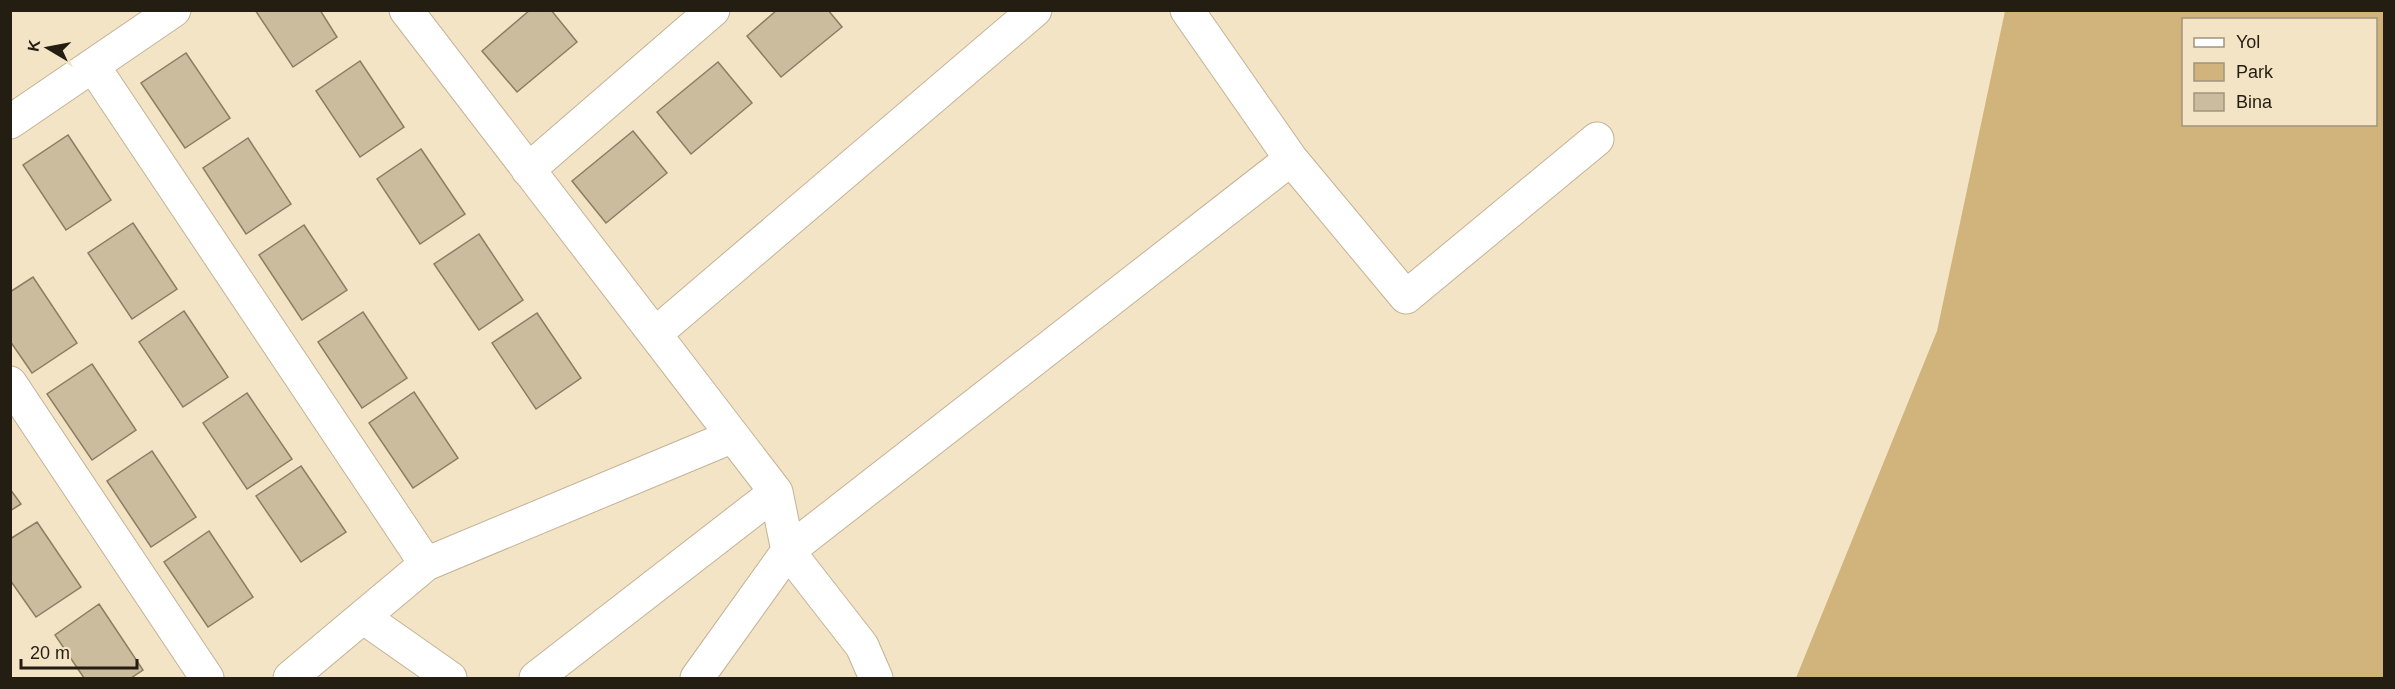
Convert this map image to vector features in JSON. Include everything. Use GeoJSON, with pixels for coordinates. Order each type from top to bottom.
{"type":"FeatureCollection","features":[{"type":"Feature","properties":{"kind":"street"},"geometry":{"type":"LineString","coordinates":[[10,122],[174,10]]}},
{"type":"Feature","properties":{"kind":"street"},"geometry":{"type":"LineString","coordinates":[[406,10],[776,492],[788,552],[862,645],[876,678]]}},
{"type":"Feature","properties":{"kind":"street"},"geometry":{"type":"LineString","coordinates":[[528,170],[713,10]]}},
{"type":"Feature","properties":{"kind":"street"},"geometry":{"type":"LineString","coordinates":[[655,334],[1035,10]]}},
{"type":"Feature","properties":{"kind":"street"},"geometry":{"type":"LineString","coordinates":[[1187,10],[1291,159],[1406,297],[1597,140]]}},
{"type":"Feature","properties":{"kind":"street"},"geometry":{"type":"LineString","coordinates":[[93,66],[426,564]]}},
{"type":"Feature","properties":{"kind":"street"},"geometry":{"type":"LineString","coordinates":[[697,678],[788,552],[1291,159]]}},
{"type":"Feature","properties":{"kind":"street"},"geometry":{"type":"LineString","coordinates":[[10,383],[207,678]]}},
{"type":"Feature","properties":{"kind":"street"},"geometry":{"type":"LineString","coordinates":[[290,678],[426,564],[733,436]]}},
{"type":"Feature","properties":{"kind":"street"},"geometry":{"type":"LineString","coordinates":[[536,678],[776,492]]}},
{"type":"Feature","properties":{"kind":"street"},"geometry":{"type":"LineString","coordinates":[[363,617],[450,678]]}},
{"type":"Feature","properties":{"kind":"green space"},"geometry":{"type":"Polygon","coordinates":[[[2005,11],[2384,11],[2384,678],[1796,678],[1937,331],[2005,11]]]}},
{"type":"Feature","properties":{"kind":"building"},"geometry":{"type":"Polygon","coordinates":[[[255,10],[320,10],[337,37],[293,67],[255,10]]]}},
{"type":"Feature","properties":{"kind":"building"},"geometry":{"type":"Polygon","coordinates":[[[530,10],[551,10],[577,42],[517,92],[482,51],[530,10]]]}},
{"type":"Feature","properties":{"kind":"building"},"geometry":{"type":"Polygon","coordinates":[[[777,10],[828,10],[842,27],[781,77],[747,36],[777,10]]]}},
{"type":"Feature","properties":{"kind":"building"},"geometry":{"type":"Polygon","coordinates":[[[186,53],[230,118],[185,148],[141,83],[186,53]]]}},
{"type":"Feature","properties":{"kind":"building"},"geometry":{"type":"Polygon","coordinates":[[[360,61],[404,127],[360,157],[316,91],[360,61]]]}},
{"type":"Feature","properties":{"kind":"building"},"geometry":{"type":"Polygon","coordinates":[[[718,62],[752,103],[691,154],[657,112],[718,62]]]}},
{"type":"Feature","properties":{"kind":"building"},"geometry":{"type":"Polygon","coordinates":[[[633,131],[667,173],[606,223],[572,181],[633,131]]]}},
{"type":"Feature","properties":{"kind":"building"},"geometry":{"type":"Polygon","coordinates":[[[68,135],[111,200],[66,230],[23,165],[68,135]]]}},
{"type":"Feature","properties":{"kind":"building"},"geometry":{"type":"Polygon","coordinates":[[[248,138],[291,204],[246,234],[203,168],[248,138]]]}},
{"type":"Feature","properties":{"kind":"building"},"geometry":{"type":"Polygon","coordinates":[[[421,149],[465,214],[420,244],[377,179],[421,149]]]}},
{"type":"Feature","properties":{"kind":"building"},"geometry":{"type":"Polygon","coordinates":[[[133,223],[177,289],[132,319],[88,253],[133,223]]]}},
{"type":"Feature","properties":{"kind":"building"},"geometry":{"type":"Polygon","coordinates":[[[304,225],[347,290],[302,320],[259,255],[304,225]]]}},
{"type":"Feature","properties":{"kind":"building"},"geometry":{"type":"Polygon","coordinates":[[[479,234],[523,300],[479,330],[434,264],[479,234]]]}},
{"type":"Feature","properties":{"kind":"building"},"geometry":{"type":"Polygon","coordinates":[[[33,277],[77,343],[32,373],[10,341],[10,292],[33,277]]]}},
{"type":"Feature","properties":{"kind":"building"},"geometry":{"type":"Polygon","coordinates":[[[184,311],[228,377],[183,407],[139,342],[184,311]]]}},
{"type":"Feature","properties":{"kind":"building"},"geometry":{"type":"Polygon","coordinates":[[[363,312],[407,378],[362,408],[318,342],[363,312]]]}},
{"type":"Feature","properties":{"kind":"building"},"geometry":{"type":"Polygon","coordinates":[[[537,313],[581,378],[536,409],[492,343],[537,313]]]}},
{"type":"Feature","properties":{"kind":"building"},"geometry":{"type":"Polygon","coordinates":[[[92,364],[136,430],[92,460],[47,394],[92,364]]]}},
{"type":"Feature","properties":{"kind":"building"},"geometry":{"type":"Polygon","coordinates":[[[414,392],[458,458],[413,488],[369,423],[414,392]]]}},
{"type":"Feature","properties":{"kind":"building"},"geometry":{"type":"Polygon","coordinates":[[[247,393],[292,459],[247,489],[203,423],[247,393]]]}},
{"type":"Feature","properties":{"kind":"building"},"geometry":{"type":"Polygon","coordinates":[[[152,451],[196,517],[151,547],[107,481],[152,451]]]}},
{"type":"Feature","properties":{"kind":"building"},"geometry":{"type":"Polygon","coordinates":[[[301,466],[346,532],[301,562],[256,496],[301,466]]]}},
{"type":"Feature","properties":{"kind":"building"},"geometry":{"type":"Polygon","coordinates":[[[10,489],[21,504],[10,511],[10,489]]]}},
{"type":"Feature","properties":{"kind":"building"},"geometry":{"type":"Polygon","coordinates":[[[37,522],[81,587],[36,617],[10,580],[10,539],[37,522]]]}},
{"type":"Feature","properties":{"kind":"building"},"geometry":{"type":"Polygon","coordinates":[[[209,531],[253,597],[208,627],[164,562],[209,531]]]}},
{"type":"Feature","properties":{"kind":"building"},"geometry":{"type":"Polygon","coordinates":[[[99,604],[143,670],[131,678],[84,678],[55,635],[99,604]]]}}]}
